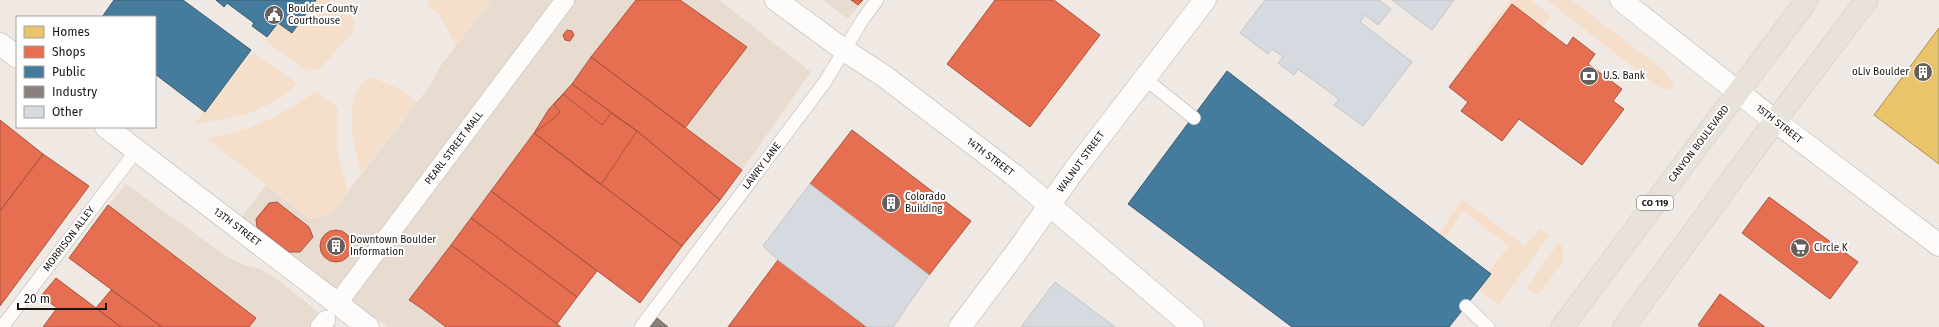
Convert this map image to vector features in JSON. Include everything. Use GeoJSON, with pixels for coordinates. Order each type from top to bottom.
{"type":"FeatureCollection","features":[{"type":"Feature","properties":{"kind":"main road","name":"CANYON BOULEVARD"},"geometry":{"type":"LineString","coordinates":[[1562,327],[1807,0]]}},
{"type":"Feature","properties":{"kind":"main road"},"geometry":{"type":"LineString","coordinates":[[1624,327],[1775,121],[1868,0]]}},
{"type":"Feature","properties":{"kind":"street","name":"PEARL STREET MALL"},"geometry":{"type":"LineString","coordinates":[[343,296],[565,0]]}},
{"type":"Feature","properties":{"kind":"street","name":"14TH STREET"},"geometry":{"type":"LineString","coordinates":[[776,0],[844,50],[884,76],[1014,175],[1193,327]]}},
{"type":"Feature","properties":{"kind":"street","name":"WALNUT STREET"},"geometry":{"type":"LineString","coordinates":[[960,327],[1011,260],[1075,169],[1205,0]]}},
{"type":"Feature","properties":{"kind":"street","name":"15TH STREET"},"geometry":{"type":"LineString","coordinates":[[1621,0],[1775,121],[1939,245]]}},
{"type":"Feature","properties":{"kind":"street"},"geometry":{"type":"LineString","coordinates":[[0,44],[16,56]]}},
{"type":"Feature","properties":{"kind":"street","name":"13TH STREET"},"geometry":{"type":"LineString","coordinates":[[107,128],[368,327]]}},
{"type":"Feature","properties":{"kind":"lane","name":"LAWRY LANE"},"geometry":{"type":"LineString","coordinates":[[641,327],[825,82],[863,19],[877,0]]}},
{"type":"Feature","properties":{"kind":"lane"},"geometry":{"type":"LineString","coordinates":[[1144,78],[1194,118]]}},
{"type":"Feature","properties":{"kind":"lane","name":"MORRISON ALLEY"},"geometry":{"type":"LineString","coordinates":[[2,327],[136,150]]}},
{"type":"Feature","properties":{"kind":"lane"},"geometry":{"type":"LineString","coordinates":[[1466,306],[1488,327]]}},
{"type":"Feature","properties":{"kind":"shaded area"},"geometry":{"type":"Polygon","coordinates":[[[316,0],[329,0],[353,19],[355,25],[352,33],[321,68],[308,72],[266,41],[278,23],[292,33],[316,0]]]}},
{"type":"Feature","properties":{"kind":"shaded area"},"geometry":{"type":"Polygon","coordinates":[[[429,0],[491,0],[456,46],[440,16],[427,4],[429,0]]]}},
{"type":"Feature","properties":{"kind":"shaded area"},"geometry":{"type":"Polygon","coordinates":[[[491,0],[719,0],[811,72],[742,170],[640,303],[597,271],[557,324],[561,327],[388,327],[343,296],[241,218],[266,185],[310,219],[331,213],[432,83],[439,68],[491,0]]]}},
{"type":"Feature","properties":{"kind":"shaded area"},"geometry":{"type":"Polygon","coordinates":[[[823,0],[863,0],[848,19],[823,0]]]}},
{"type":"Feature","properties":{"kind":"shaded area"},"geometry":{"type":"Polygon","coordinates":[[[1510,0],[1531,0],[1551,16],[1543,27],[1512,5],[1466,66],[1463,64],[1510,0]]]}},
{"type":"Feature","properties":{"kind":"shaded area"},"geometry":{"type":"Polygon","coordinates":[[[1547,0],[1572,0],[1661,68],[1675,85],[1668,91],[1657,86],[1547,0]]]}},
{"type":"Feature","properties":{"kind":"shaded area"},"geometry":{"type":"Polygon","coordinates":[[[253,52],[298,84],[274,102],[247,114],[193,125],[253,52]]]}},
{"type":"Feature","properties":{"kind":"shaded area"},"geometry":{"type":"Polygon","coordinates":[[[370,77],[396,87],[417,102],[361,173],[352,128],[353,105],[356,94],[361,85],[370,77]]]}},
{"type":"Feature","properties":{"kind":"shaded area"},"geometry":{"type":"Polygon","coordinates":[[[315,91],[338,108],[337,151],[348,192],[331,213],[310,219],[207,139],[237,132],[264,122],[289,109],[315,91]]]}},
{"type":"Feature","properties":{"kind":"shaded area"},"geometry":{"type":"Polygon","coordinates":[[[126,184],[226,256],[244,265],[260,269],[277,279],[337,327],[43,327],[57,308],[41,296],[56,278],[96,308],[111,290],[69,258],[108,205],[126,184]]]}},
{"type":"Feature","properties":{"kind":"shaded area"},"geometry":{"type":"Polygon","coordinates":[[[1462,199],[1525,246],[1539,229],[1549,235],[1499,305],[1477,290],[1488,272],[1509,246],[1463,211],[1445,239],[1439,234],[1462,199]]]}},
{"type":"Feature","properties":{"kind":"shaded area"},"geometry":{"type":"Polygon","coordinates":[[[1559,242],[1563,248],[1564,260],[1538,295],[1527,288],[1559,242]]]}},
{"type":"Feature","properties":{"kind":"building: Homes","name":"oLiv Boulder"},"geometry":{"type":"Polygon","coordinates":[[[1939,28],[1939,164],[1874,115],[1939,28]]]}},
{"type":"Feature","properties":{"kind":"building: Shops"},"geometry":{"type":"Polygon","coordinates":[[[636,0],[680,0],[747,47],[685,128],[591,57],[636,0]]]}},
{"type":"Feature","properties":{"kind":"building: Shops"},"geometry":{"type":"Polygon","coordinates":[[[851,0],[863,0],[858,5],[851,0]]]}},
{"type":"Feature","properties":{"kind":"building: Shops"},"geometry":{"type":"Polygon","coordinates":[[[995,0],[1054,0],[1100,35],[1030,127],[947,64],[995,0]]]}},
{"type":"Feature","properties":{"kind":"building: Shops"},"geometry":{"type":"Polygon","coordinates":[[[1512,4],[1567,46],[1573,37],[1595,54],[1588,64],[1622,89],[1613,101],[1624,109],[1582,165],[1519,119],[1502,141],[1461,111],[1468,102],[1449,87],[1512,4]]]}},
{"type":"Feature","properties":{"kind":"building: Shops"},"geometry":{"type":"Polygon","coordinates":[[[567,30],[572,31],[574,35],[570,41],[565,40],[563,35],[567,30]]]}},
{"type":"Feature","properties":{"kind":"building: Shops"},"geometry":{"type":"Polygon","coordinates":[[[591,57],[742,170],[720,200],[637,131],[572,84],[591,57]]]}},
{"type":"Feature","properties":{"kind":"building: Shops"},"geometry":{"type":"Polygon","coordinates":[[[572,84],[637,131],[720,200],[682,246],[534,133],[549,109],[572,84]]]}},
{"type":"Feature","properties":{"kind":"building: Shops"},"geometry":{"type":"Polygon","coordinates":[[[563,94],[602,125],[611,113],[637,131],[601,185],[534,133],[558,115],[560,111],[554,105],[563,94]]]}},
{"type":"Feature","properties":{"kind":"building: Shops"},"geometry":{"type":"Polygon","coordinates":[[[0,120],[43,154],[0,211],[0,120]]]}},
{"type":"Feature","properties":{"kind":"building: Shops","name":"Colorado Building"},"geometry":{"type":"Polygon","coordinates":[[[852,130],[971,221],[929,275],[810,184],[852,130]]]}},
{"type":"Feature","properties":{"kind":"building: Shops"},"geometry":{"type":"Polygon","coordinates":[[[534,133],[682,246],[640,303],[491,191],[534,133]]]}},
{"type":"Feature","properties":{"kind":"building: Shops"},"geometry":{"type":"Polygon","coordinates":[[[43,154],[89,186],[0,306],[0,211],[43,154]]]}},
{"type":"Feature","properties":{"kind":"building: Shops"},"geometry":{"type":"Polygon","coordinates":[[[491,191],[597,271],[577,297],[471,218],[491,191]]]}},
{"type":"Feature","properties":{"kind":"building: Shops","name":"Circle K"},"geometry":{"type":"Polygon","coordinates":[[[1769,197],[1858,262],[1830,299],[1742,233],[1769,197]]]}},
{"type":"Feature","properties":{"kind":"building: Shops"},"geometry":{"type":"Polygon","coordinates":[[[277,202],[309,227],[313,237],[300,252],[289,252],[257,227],[256,219],[269,203],[277,202]]]}},
{"type":"Feature","properties":{"kind":"building: Shops"},"geometry":{"type":"Polygon","coordinates":[[[108,205],[256,318],[249,327],[162,327],[69,258],[108,205]]]}},
{"type":"Feature","properties":{"kind":"building: Shops"},"geometry":{"type":"Polygon","coordinates":[[[471,218],[577,297],[557,324],[451,245],[471,218]]]}},
{"type":"Feature","properties":{"kind":"building: Shops","name":"Downtown Boulder Information"},"geometry":{"type":"Polygon","coordinates":[[[333,230],[339,230],[348,234],[352,246],[348,258],[339,262],[333,262],[324,258],[320,249],[320,243],[324,234],[333,230]]]}},
{"type":"Feature","properties":{"kind":"building: Shops"},"geometry":{"type":"Polygon","coordinates":[[[451,245],[561,327],[446,327],[409,300],[451,245]]]}},
{"type":"Feature","properties":{"kind":"building: Shops"},"geometry":{"type":"Polygon","coordinates":[[[778,260],[866,327],[728,327],[778,260]]]}},
{"type":"Feature","properties":{"kind":"building: Shops"},"geometry":{"type":"Polygon","coordinates":[[[56,278],[121,327],[43,327],[57,308],[41,296],[56,278]]]}},
{"type":"Feature","properties":{"kind":"building: Shops"},"geometry":{"type":"Polygon","coordinates":[[[111,290],[162,327],[121,327],[96,308],[111,290]]]}},
{"type":"Feature","properties":{"kind":"building: Shops"},"geometry":{"type":"Polygon","coordinates":[[[1720,294],[1765,327],[1701,327],[1698,325],[1720,294]]]}},
{"type":"Feature","properties":{"kind":"building: Public"},"geometry":{"type":"Polygon","coordinates":[[[114,0],[183,0],[251,50],[205,112],[156,75],[156,16],[103,16],[114,0]]]}},
{"type":"Feature","properties":{"kind":"building: Public","name":"Boulder County Courthouse"},"geometry":{"type":"Polygon","coordinates":[[[216,0],[316,0],[292,33],[278,23],[267,37],[252,26],[254,23],[227,3],[224,7],[216,0]]]}},
{"type":"Feature","properties":{"kind":"building: Public"},"geometry":{"type":"Polygon","coordinates":[[[1227,71],[1491,274],[1449,327],[1292,327],[1128,204],[1227,71]]]}},
{"type":"Feature","properties":{"kind":"building: Industry"},"geometry":{"type":"Polygon","coordinates":[[[657,318],[668,327],[650,327],[657,318]]]}},
{"type":"Feature","properties":{"kind":"building: Other"},"geometry":{"type":"Polygon","coordinates":[[[1265,0],[1379,0],[1391,9],[1378,25],[1365,15],[1360,22],[1412,62],[1363,126],[1334,105],[1339,99],[1298,69],[1294,75],[1278,63],[1283,57],[1272,49],[1268,54],[1240,33],[1265,0]]]}},
{"type":"Feature","properties":{"kind":"building: Other"},"geometry":{"type":"Polygon","coordinates":[[[1392,0],[1454,0],[1432,30],[1392,0]]]}},
{"type":"Feature","properties":{"kind":"building: Other"},"geometry":{"type":"Polygon","coordinates":[[[810,184],[929,275],[893,327],[867,327],[778,260],[763,246],[810,184]]]}},
{"type":"Feature","properties":{"kind":"building: Other"},"geometry":{"type":"Polygon","coordinates":[[[1055,282],[1115,327],[1021,327],[1055,282]]]}},
{"type":"Feature","properties":{"kind":"place","name":"Boulder County Courthouse"},"geometry":{"type":"Point","coordinates":[274,15]}},
{"type":"Feature","properties":{"kind":"place","name":"oLiv Boulder"},"geometry":{"type":"Point","coordinates":[1923,72]}},
{"type":"Feature","properties":{"kind":"place","name":"U.S. Bank"},"geometry":{"type":"Point","coordinates":[1589,76]}},
{"type":"Feature","properties":{"kind":"place","name":"Colorado Building"},"geometry":{"type":"Point","coordinates":[891,203]}},
{"type":"Feature","properties":{"kind":"place","name":"Downtown Boulder Information"},"geometry":{"type":"Point","coordinates":[336,246]}},
{"type":"Feature","properties":{"kind":"place","name":"Circle K"},"geometry":{"type":"Point","coordinates":[1800,248]}}]}
